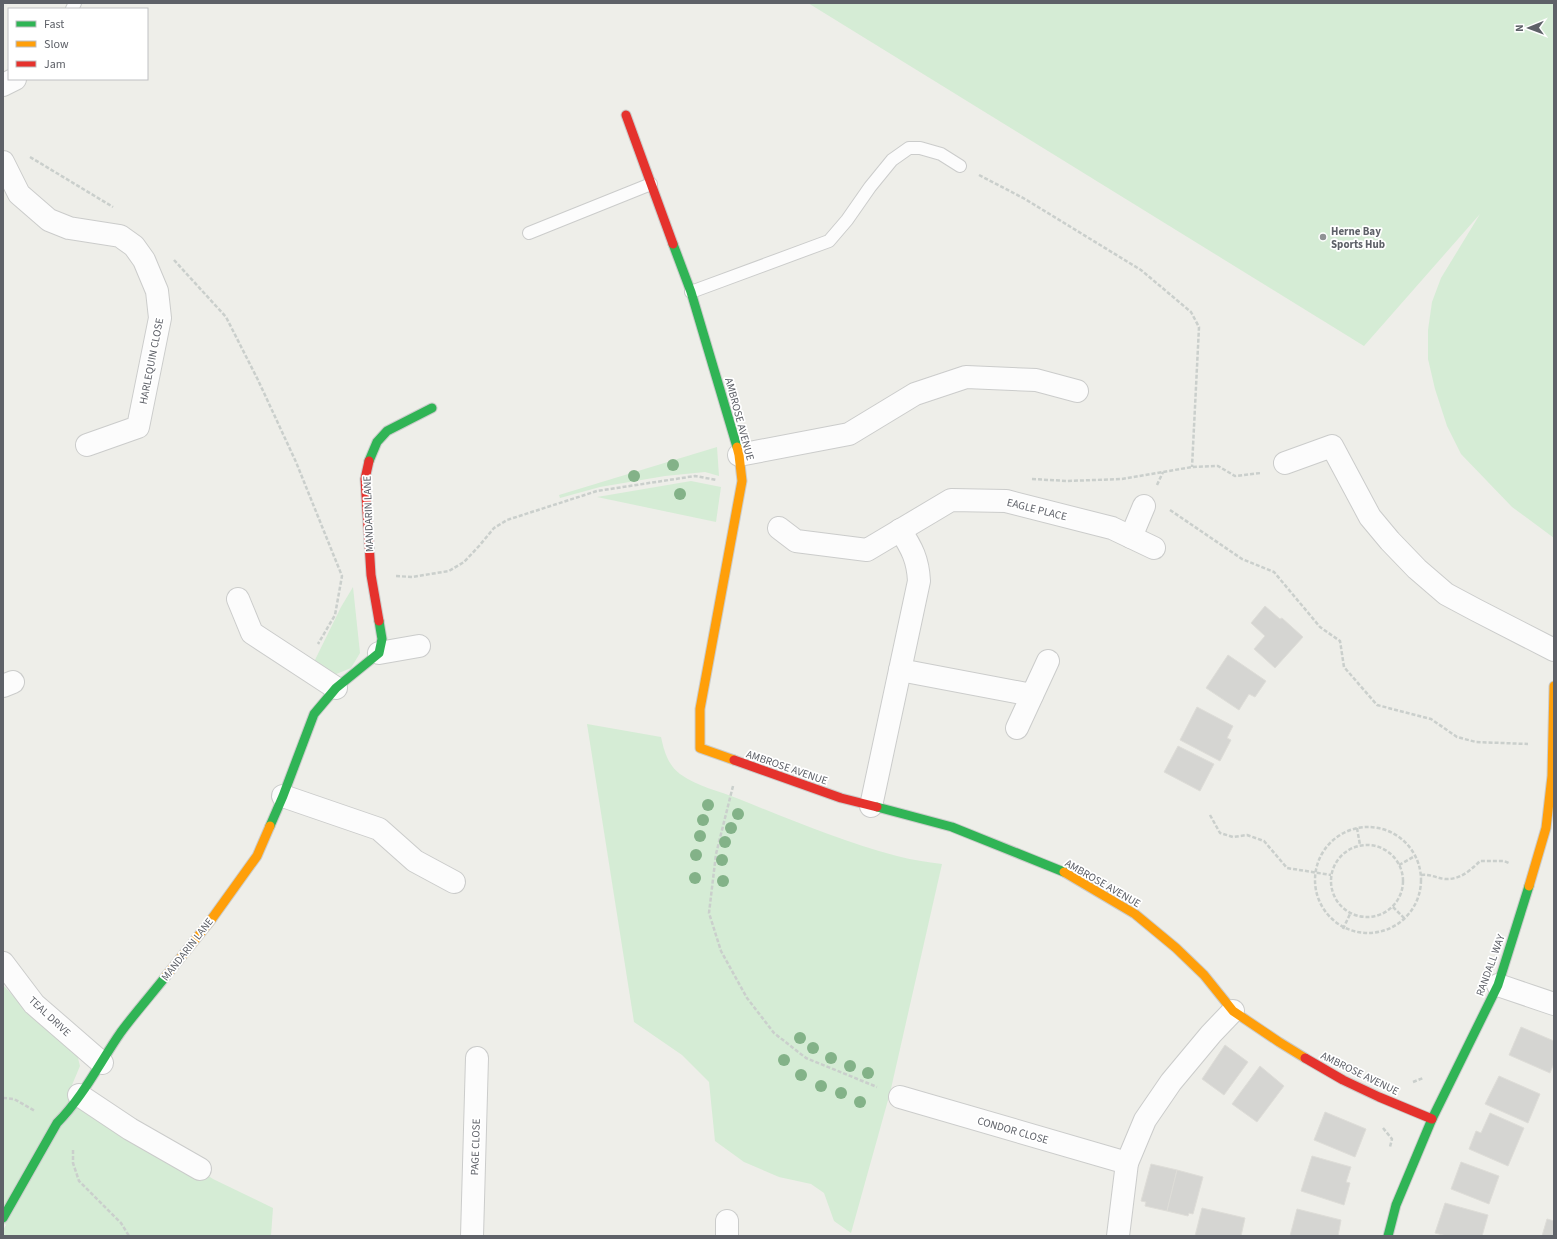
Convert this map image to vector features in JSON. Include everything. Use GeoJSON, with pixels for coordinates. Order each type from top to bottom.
{"type":"FeatureCollection","features":[{"type":"Feature","properties":{"kind":"street"},"geometry":{"type":"LineString","coordinates":[[3,85],[13,80]]}},
{"type":"Feature","properties":{"kind":"street","name":"AMBROSE AVENUE"},"geometry":{"type":"LineString","coordinates":[[626,115],[691,292],[739,455],[742,481],[700,709],[700,748],[841,798],[952,827],[1065,872],[1134,914],[1176,948],[1204,975],[1234,1011],[1278,1042],[1321,1068],[1379,1097],[1432,1119]]}},
{"type":"Feature","properties":{"kind":"street","name":"HARLEQUIN CLOSE"},"geometry":{"type":"LineString","coordinates":[[3,162],[19,194],[49,220],[69,228],[120,236],[134,246],[144,260],[157,292],[160,318],[138,427],[87,445]]}},
{"type":"Feature","properties":{"kind":"street"},"geometry":{"type":"LineString","coordinates":[[739,455],[849,434],[915,394],[966,377],[1036,380],[1077,391]]}},
{"type":"Feature","properties":{"kind":"street","name":"MANDARIN LANE"},"geometry":{"type":"LineString","coordinates":[[379,653],[382,639],[371,575],[365,479],[369,460],[376,442],[387,430],[432,408]]}},
{"type":"Feature","properties":{"kind":"street"},"geometry":{"type":"LineString","coordinates":[[1285,463],[1332,446],[1370,517],[1390,541],[1417,569],[1446,594],[1554,650]]}},
{"type":"Feature","properties":{"kind":"street","name":"EAGLE PLACE"},"geometry":{"type":"LineString","coordinates":[[779,528],[796,541],[867,550],[922,516],[952,500],[1006,501],[1112,528],[1154,548]]}},
{"type":"Feature","properties":{"kind":"street"},"geometry":{"type":"LineString","coordinates":[[1131,537],[1154,501]]}},
{"type":"Feature","properties":{"kind":"street"},"geometry":{"type":"LineString","coordinates":[[871,806],[919,581],[918,567],[913,550],[900,530]]}},
{"type":"Feature","properties":{"kind":"street"},"geometry":{"type":"LineString","coordinates":[[238,599],[252,633],[336,688]]}},
{"type":"Feature","properties":{"kind":"street","name":"MANDARIN LANE"},"geometry":{"type":"LineString","coordinates":[[3,1218],[57,1123],[67,1113],[122,1032],[210,920],[257,856],[283,796],[314,714],[336,688],[379,653],[419,646]]}},
{"type":"Feature","properties":{"kind":"street"},"geometry":{"type":"LineString","coordinates":[[1017,728],[1048,661]]}},
{"type":"Feature","properties":{"kind":"street"},"geometry":{"type":"LineString","coordinates":[[900,670],[1032,695]]}},
{"type":"Feature","properties":{"kind":"street","name":"RANDALL WAY"},"geometry":{"type":"LineString","coordinates":[[1388,1236],[1396,1205],[1432,1119],[1498,985],[1546,828],[1552,776],[1554,686]]}},
{"type":"Feature","properties":{"kind":"street"},"geometry":{"type":"LineString","coordinates":[[283,796],[380,829],[414,861],[454,882]]}},
{"type":"Feature","properties":{"kind":"street","name":"TEAL DRIVE"},"geometry":{"type":"LineString","coordinates":[[3,963],[34,1004],[102,1063]]}},
{"type":"Feature","properties":{"kind":"street"},"geometry":{"type":"LineString","coordinates":[[1498,985],[1554,1004]]}},
{"type":"Feature","properties":{"kind":"street"},"geometry":{"type":"LineString","coordinates":[[1118,1236],[1127,1163],[1145,1120],[1171,1082],[1211,1034],[1234,1011]]}},
{"type":"Feature","properties":{"kind":"street","name":"PAGE CLOSE"},"geometry":{"type":"LineString","coordinates":[[472,1236],[477,1058]]}},
{"type":"Feature","properties":{"kind":"street"},"geometry":{"type":"LineString","coordinates":[[79,1095],[130,1129],[200,1169]]}},
{"type":"Feature","properties":{"kind":"street","name":"CONDOR CLOSE"},"geometry":{"type":"LineString","coordinates":[[900,1097],[1127,1163]]}},
{"type":"Feature","properties":{"kind":"lane"},"geometry":{"type":"LineString","coordinates":[[691,292],[829,241],[847,220],[870,187],[892,160],[909,148],[920,148],[941,154],[960,166]]}},
{"type":"Feature","properties":{"kind":"lane"},"geometry":{"type":"LineString","coordinates":[[529,232],[651,184]]}},
{"type":"Feature","properties":{"kind":"path"},"geometry":{"type":"LineString","coordinates":[[960,166],[1025,199],[1142,270],[1191,312],[1200,327],[1192,468]]}},
{"type":"Feature","properties":{"kind":"path"},"geometry":{"type":"LineString","coordinates":[[258,380],[296,462],[342,576],[336,615],[304,667]]}},
{"type":"Feature","properties":{"kind":"path"},"geometry":{"type":"LineString","coordinates":[[1285,463],[1260,474],[1235,476],[1218,466],[1164,471],[1154,501],[1242,559],[1274,572],[1320,627],[1340,641],[1344,667],[1377,705],[1432,719],[1457,737],[1476,742],[1530,744],[1530,737]]}},
{"type":"Feature","properties":{"kind":"path"},"geometry":{"type":"LineString","coordinates":[[342,576],[371,575],[412,577],[449,571],[464,562],[480,546],[494,528],[507,520],[597,491],[695,476],[721,481],[742,481]]}},
{"type":"Feature","properties":{"kind":"path"},"geometry":{"type":"LineString","coordinates":[[739,762],[716,854],[709,913],[721,951],[747,998],[774,1033],[806,1058],[900,1097]]}},
{"type":"Feature","properties":{"kind":"path"},"geometry":{"type":"LineString","coordinates":[[1210,815],[1220,834],[1233,838],[1247,835],[1264,841],[1287,868],[1331,875]]}},
{"type":"Feature","properties":{"kind":"path"},"geometry":{"type":"LineString","coordinates":[[1371,827],[1384,829],[1397,836],[1407,845],[1415,856],[1419,865],[1421,887],[1413,910],[1405,919],[1394,927],[1382,932],[1369,934],[1356,933],[1343,928],[1332,921],[1323,911],[1317,899],[1314,886],[1314,872],[1321,854],[1333,839],[1345,832],[1357,828],[1371,827]]}},
{"type":"Feature","properties":{"kind":"path"},"geometry":{"type":"LineString","coordinates":[[1357,828],[1360,845]]}},
{"type":"Feature","properties":{"kind":"path"},"geometry":{"type":"LineString","coordinates":[[1360,845],[1370,845],[1387,851],[1394,857],[1403,875],[1403,887],[1399,898],[1393,907],[1377,916],[1359,917],[1350,914],[1341,907],[1334,898],[1330,887],[1334,865],[1340,855],[1360,845]]}},
{"type":"Feature","properties":{"kind":"path"},"geometry":{"type":"LineString","coordinates":[[1399,865],[1415,856]]}},
{"type":"Feature","properties":{"kind":"path"},"geometry":{"type":"LineString","coordinates":[[1421,875],[1429,874],[1444,879],[1454,879],[1468,872],[1480,861],[1504,861],[1510,863],[1508,870]]}},
{"type":"Feature","properties":{"kind":"path"},"geometry":{"type":"LineString","coordinates":[[1393,907],[1405,919]]}},
{"type":"Feature","properties":{"kind":"path"},"geometry":{"type":"LineString","coordinates":[[1343,928],[1350,914]]}},
{"type":"Feature","properties":{"kind":"path"},"geometry":{"type":"LineString","coordinates":[[1412,1082],[1424,1077]]}},
{"type":"Feature","properties":{"kind":"path"},"geometry":{"type":"LineString","coordinates":[[1379,1097],[1369,1115],[1378,1122],[1392,1139],[1390,1151]]}},
{"type":"Feature","properties":{"kind":"path"},"geometry":{"type":"LineString","coordinates":[[3,1098],[14,1099],[70,1132],[73,1147],[73,1163],[79,1181],[121,1223],[129,1236]]}},
{"type":"Feature","properties":{"kind":"green space","name":"Herne Bay Sports Hub"},"geometry":{"type":"Polygon","coordinates":[[[808,3],[1554,3],[1554,538],[1512,507],[1461,454],[1447,426],[1435,389],[1428,359],[1428,330],[1432,302],[1441,278],[1480,214],[1364,346],[808,3]]]}},
{"type":"Feature","properties":{"kind":"green space"},"geometry":{"type":"Polygon","coordinates":[[[717,447],[719,476],[705,472],[665,476],[600,487],[560,498],[559,495],[717,447]]]}},
{"type":"Feature","properties":{"kind":"green space"},"geometry":{"type":"Polygon","coordinates":[[[691,481],[721,487],[716,522],[597,497],[691,481]]]}},
{"type":"Feature","properties":{"kind":"green space"},"geometry":{"type":"Polygon","coordinates":[[[353,587],[360,653],[351,668],[329,677],[312,666],[341,607],[353,587]]]}},
{"type":"Feature","properties":{"kind":"green space"},"geometry":{"type":"Polygon","coordinates":[[[587,724],[661,737],[665,752],[672,766],[680,774],[702,786],[857,844],[920,861],[942,864],[890,1093],[851,1233],[834,1221],[824,1193],[811,1184],[779,1177],[744,1162],[715,1141],[709,1082],[682,1055],[634,1022],[587,724]]]}},
{"type":"Feature","properties":{"kind":"green space"},"geometry":{"type":"Polygon","coordinates":[[[3,985],[38,1021],[77,1054],[80,1066],[72,1085],[213,1179],[273,1208],[271,1236],[3,1236],[3,1230],[6,1225],[3,1223],[3,985]]]}},
{"type":"Feature","properties":{"kind":"building"},"geometry":{"type":"Polygon","coordinates":[[[1265,606],[1280,619],[1282,618],[1303,637],[1275,668],[1254,649],[1265,636],[1251,623],[1265,606]]]}},
{"type":"Feature","properties":{"kind":"building"},"geometry":{"type":"Polygon","coordinates":[[[1228,655],[1266,681],[1255,697],[1249,694],[1239,710],[1206,688],[1228,655]]]}},
{"type":"Feature","properties":{"kind":"building"},"geometry":{"type":"Polygon","coordinates":[[[1197,707],[1233,726],[1227,738],[1231,740],[1220,761],[1180,740],[1197,707]]]}},
{"type":"Feature","properties":{"kind":"building"},"geometry":{"type":"Polygon","coordinates":[[[1178,746],[1214,764],[1200,791],[1164,772],[1178,746]]]}},
{"type":"Feature","properties":{"kind":"building"},"geometry":{"type":"Polygon","coordinates":[[[1521,1027],[1554,1041],[1554,1063],[1550,1073],[1509,1055],[1521,1027]]]}},
{"type":"Feature","properties":{"kind":"building"},"geometry":{"type":"Polygon","coordinates":[[[1225,1045],[1248,1062],[1224,1095],[1202,1079],[1225,1045]]]}},
{"type":"Feature","properties":{"kind":"building"},"geometry":{"type":"Polygon","coordinates":[[[1260,1066],[1284,1086],[1257,1122],[1232,1104],[1260,1066]]]}},
{"type":"Feature","properties":{"kind":"building"},"geometry":{"type":"Polygon","coordinates":[[[1499,1076],[1540,1094],[1528,1123],[1485,1104],[1499,1076]]]}},
{"type":"Feature","properties":{"kind":"building"},"geometry":{"type":"Polygon","coordinates":[[[1325,1112],[1366,1129],[1355,1157],[1314,1140],[1325,1112]]]}},
{"type":"Feature","properties":{"kind":"building"},"geometry":{"type":"Polygon","coordinates":[[[1490,1113],[1524,1128],[1508,1166],[1469,1149],[1476,1131],[1481,1133],[1490,1113]]]}},
{"type":"Feature","properties":{"kind":"building"},"geometry":{"type":"Polygon","coordinates":[[[1312,1156],[1351,1167],[1346,1182],[1350,1183],[1344,1205],[1301,1191],[1312,1156]]]}},
{"type":"Feature","properties":{"kind":"building"},"geometry":{"type":"Polygon","coordinates":[[[1461,1162],[1499,1176],[1489,1204],[1451,1189],[1461,1162]]]}},
{"type":"Feature","properties":{"kind":"building"},"geometry":{"type":"Polygon","coordinates":[[[1151,1164],[1177,1170],[1167,1211],[1145,1206],[1146,1202],[1141,1201],[1151,1164]]]}},
{"type":"Feature","properties":{"kind":"building"},"geometry":{"type":"Polygon","coordinates":[[[1177,1170],[1203,1177],[1193,1214],[1189,1213],[1188,1216],[1167,1211],[1177,1170]]]}},
{"type":"Feature","properties":{"kind":"building"},"geometry":{"type":"Polygon","coordinates":[[[1445,1203],[1488,1215],[1482,1236],[1447,1236],[1435,1233],[1445,1203]]]}},
{"type":"Feature","properties":{"kind":"building"},"geometry":{"type":"Polygon","coordinates":[[[1202,1208],[1245,1218],[1241,1236],[1195,1236],[1202,1208]]]}},
{"type":"Feature","properties":{"kind":"building"},"geometry":{"type":"Polygon","coordinates":[[[1297,1209],[1341,1220],[1338,1236],[1290,1236],[1297,1209]]]}},
{"type":"Feature","properties":{"kind":"building"},"geometry":{"type":"Polygon","coordinates":[[[1547,1219],[1554,1221],[1554,1236],[1542,1236],[1547,1219]]]}},
{"type":"Feature","properties":{"kind":"traffic: fast"},"geometry":{"type":"LineString","coordinates":[[673,244],[691,292],[737,447]]}},
{"type":"Feature","properties":{"kind":"traffic: fast"},"geometry":{"type":"LineString","coordinates":[[369,461],[377,442],[387,431],[432,408]]}},
{"type":"Feature","properties":{"kind":"traffic: fast"},"geometry":{"type":"LineString","coordinates":[[270,826],[314,714],[336,688],[379,653],[382,639],[379,621]]}},
{"type":"Feature","properties":{"kind":"traffic: fast"},"geometry":{"type":"LineString","coordinates":[[877,807],[952,827],[1064,872]]}},
{"type":"Feature","properties":{"kind":"traffic: fast"},"geometry":{"type":"LineString","coordinates":[[1388,1236],[1396,1205],[1432,1119],[1498,985],[1529,886]]}},
{"type":"Feature","properties":{"kind":"traffic: fast"},"geometry":{"type":"LineString","coordinates":[[3,1218],[57,1123],[83,1091],[121,1032],[166,976]]}},
{"type":"Feature","properties":{"kind":"traffic: slow"},"geometry":{"type":"LineString","coordinates":[[734,760],[700,748],[700,709],[742,481],[737,447]]}},
{"type":"Feature","properties":{"kind":"traffic: slow"},"geometry":{"type":"LineString","coordinates":[[1529,886],[1546,828],[1552,776],[1554,686]]}},
{"type":"Feature","properties":{"kind":"traffic: slow"},"geometry":{"type":"LineString","coordinates":[[166,976],[211,920],[257,856],[270,826]]}},
{"type":"Feature","properties":{"kind":"traffic: slow"},"geometry":{"type":"LineString","coordinates":[[1064,872],[1135,914],[1176,948],[1204,975],[1233,1011],[1305,1058]]}},
{"type":"Feature","properties":{"kind":"traffic: jam"},"geometry":{"type":"LineString","coordinates":[[626,115],[673,244]]}},
{"type":"Feature","properties":{"kind":"traffic: jam"},"geometry":{"type":"LineString","coordinates":[[369,461],[365,479],[371,575],[379,621]]}},
{"type":"Feature","properties":{"kind":"traffic: jam"},"geometry":{"type":"LineString","coordinates":[[734,760],[841,798],[877,807]]}},
{"type":"Feature","properties":{"kind":"traffic: jam"},"geometry":{"type":"LineString","coordinates":[[1305,1058],[1343,1080],[1432,1119]]}},
{"type":"Feature","properties":{"kind":"place","name":"Herne Bay Sports Hub"},"geometry":{"type":"Point","coordinates":[1323,237]}}]}
